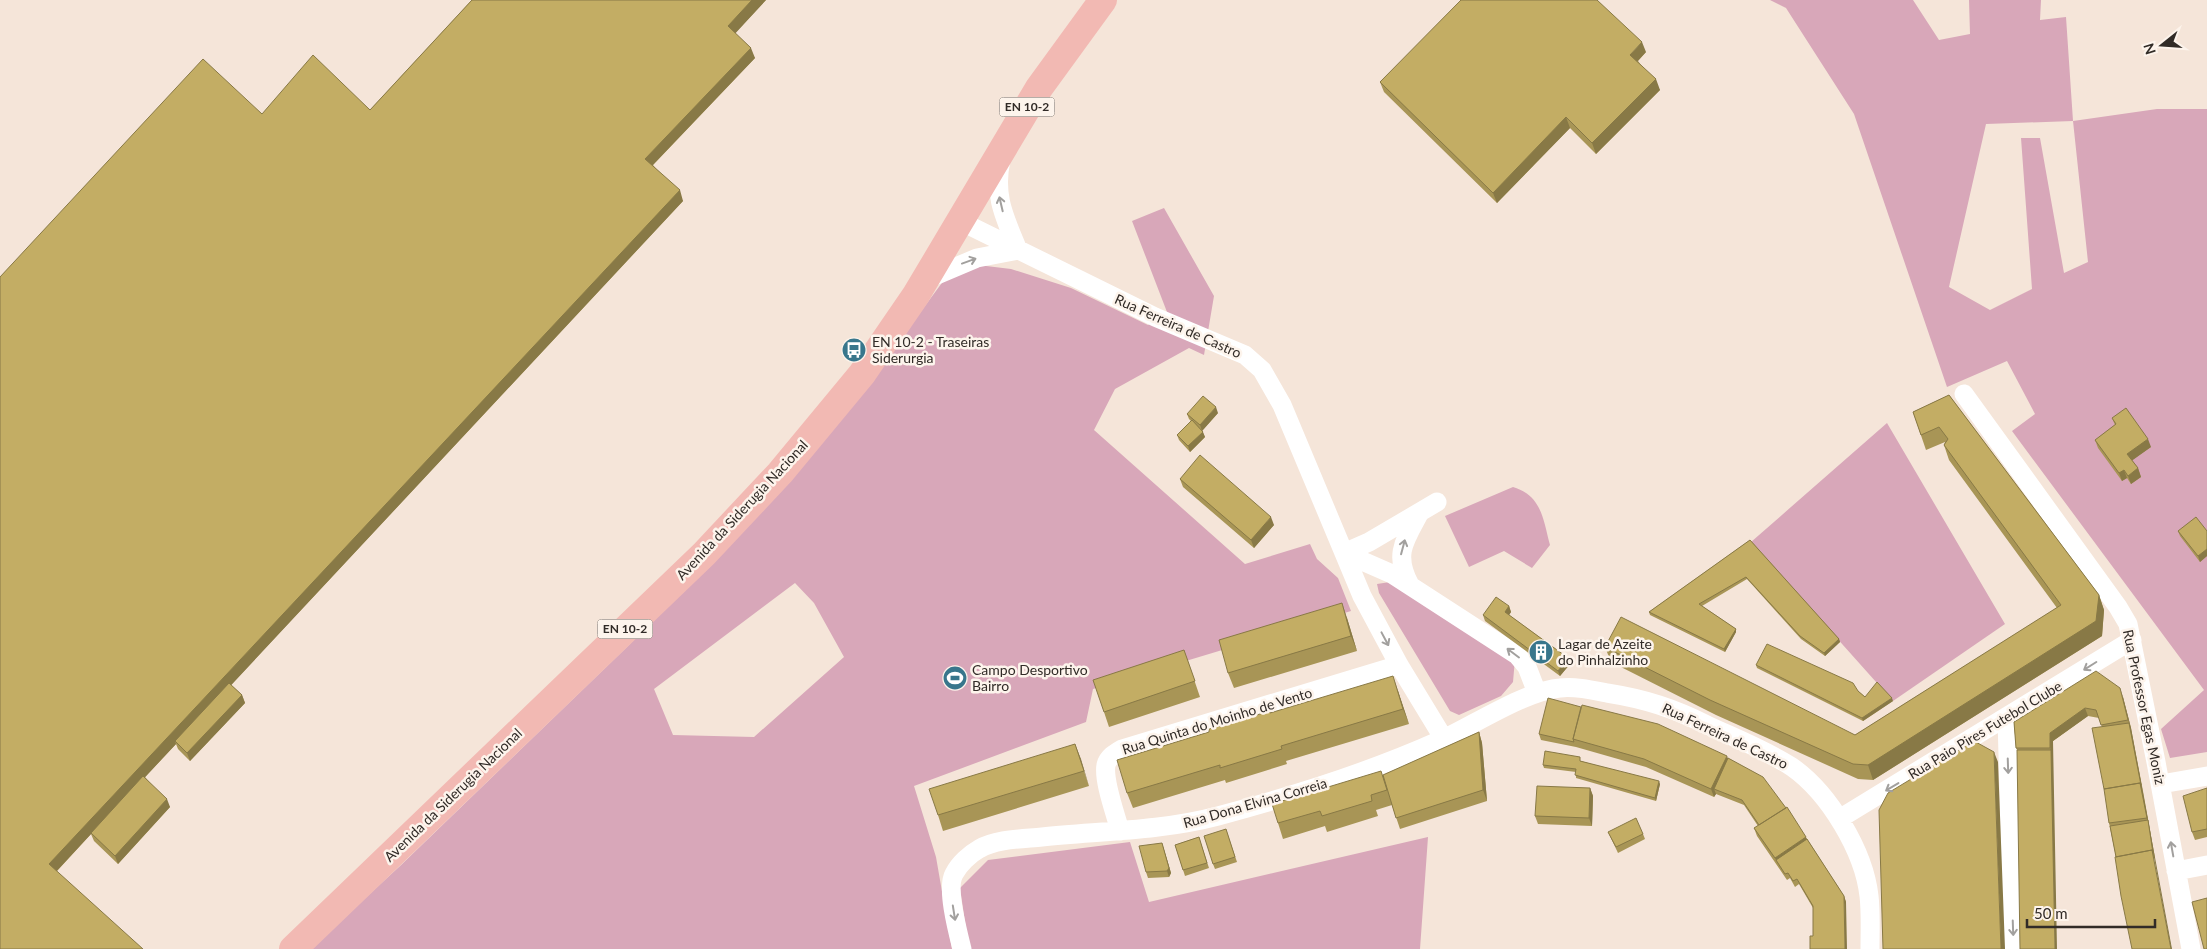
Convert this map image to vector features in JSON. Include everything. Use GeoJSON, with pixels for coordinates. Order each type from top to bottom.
{"type":"FeatureCollection","features":[{"type":"Feature","properties":{"kind":"main road","name":"Avenida da Siderugia Nacional"},"geometry":{"type":"LineString","coordinates":[[293,949],[704,554],[774,480],[862,374],[925,280],[1039,88],[1103,0]]}},
{"type":"Feature","properties":{"kind":"street"},"geometry":{"type":"LineString","coordinates":[[925,280],[977,258],[1018,250],[1000,208],[998,172],[1004,148]]}},
{"type":"Feature","properties":{"kind":"street","name":"Rua Ferreira de Castro"},"geometry":{"type":"LineString","coordinates":[[960,221],[1154,317],[1244,355],[1262,370],[1282,405],[1362,596],[1399,665],[1444,739]]}},
{"type":"Feature","properties":{"kind":"street","name":"Rua Professor Egas Moniz"},"geometry":{"type":"LineString","coordinates":[[1964,394],[2118,607],[2128,624],[2191,949]]}},
{"type":"Feature","properties":{"kind":"street"},"geometry":{"type":"LineString","coordinates":[[1344,553],[1369,542],[1437,502]]}},
{"type":"Feature","properties":{"kind":"street"},"geometry":{"type":"LineString","coordinates":[[1410,585],[1403,572],[1401,555],[1403,544],[1420,512]]}},
{"type":"Feature","properties":{"kind":"street"},"geometry":{"type":"LineString","coordinates":[[1344,553],[1385,570],[1517,655],[1527,667],[1537,694]]}},
{"type":"Feature","properties":{"kind":"street"},"geometry":{"type":"LineString","coordinates":[[1362,596],[1365,586],[1373,577],[1385,570]]}},
{"type":"Feature","properties":{"kind":"street","name":"Rua Paio Pires Futebol Clube"},"geometry":{"type":"LineString","coordinates":[[1839,819],[2132,640]]}},
{"type":"Feature","properties":{"kind":"street","name":"Rua Quinta do Moinho de Vento"},"geometry":{"type":"LineString","coordinates":[[1120,831],[1106,775],[1106,765],[1113,754],[1122,749],[1399,665]]}},
{"type":"Feature","properties":{"kind":"street","name":"Rua Ferreira de Castro"},"geometry":{"type":"LineString","coordinates":[[1537,694],[1561,687],[1633,697],[1673,709],[1775,757],[1793,768],[1811,784],[1839,819],[1864,871],[1869,896],[1870,949]]}},
{"type":"Feature","properties":{"kind":"street","name":"Rua Dona Elvina Correia"},"geometry":{"type":"LineString","coordinates":[[962,949],[953,909],[952,876],[964,861],[980,848],[1000,842],[1179,825],[1217,816],[1379,767],[1444,739],[1537,694]]}},
{"type":"Feature","properties":{"kind":"street"},"geometry":{"type":"LineString","coordinates":[[2007,717],[2013,949]]}},
{"type":"Feature","properties":{"kind":"street"},"geometry":{"type":"LineString","coordinates":[[2160,784],[2207,776]]}},
{"type":"Feature","properties":{"kind":"street"},"geometry":{"type":"LineString","coordinates":[[2176,871],[2207,865]]}},
{"type":"Feature","properties":{"kind":"shaded area"},"geometry":{"type":"Polygon","coordinates":[[[1770,0],[1913,0],[1939,40],[1970,34],[1969,0],[2041,0],[2040,20],[2066,17],[2073,121],[2157,109],[2207,109],[2207,752],[2170,758],[2161,729],[2204,690],[2012,431],[2035,414],[2007,361],[1947,387],[1854,114],[1786,8],[1770,0]],[[2073,121],[1986,124],[1949,287],[1990,310],[2032,289],[2021,138],[2040,138],[2064,273],[2088,262],[2073,121]]]}},
{"type":"Feature","properties":{"kind":"shaded area"},"geometry":{"type":"Polygon","coordinates":[[[1164,208],[1214,296],[1204,355],[1189,348],[1115,389],[1094,430],[1245,564],[1310,544],[1317,559],[1338,578],[1351,611],[1093,689],[1086,722],[914,786],[936,857],[952,949],[310,949],[400,866],[629,645],[846,413],[947,276],[978,265],[1011,269],[1071,288],[1148,325],[1167,312],[1132,221],[1164,208]],[[795,583],[654,689],[673,735],[754,737],[844,657],[814,603],[795,583]]]}},
{"type":"Feature","properties":{"kind":"shaded area"},"geometry":{"type":"Polygon","coordinates":[[[1887,423],[2005,624],[1893,701],[1751,542],[1887,423]]]}},
{"type":"Feature","properties":{"kind":"shaded area"},"geometry":{"type":"Polygon","coordinates":[[[1513,487],[1523,491],[1536,502],[1543,518],[1550,545],[1532,568],[1504,551],[1469,567],[1445,516],[1513,487]]]}},
{"type":"Feature","properties":{"kind":"shaded area"},"geometry":{"type":"Polygon","coordinates":[[[1390,582],[1515,659],[1513,682],[1501,696],[1459,715],[1450,711],[1379,593],[1377,584],[1390,582]]]}},
{"type":"Feature","properties":{"kind":"shaded area"},"geometry":{"type":"Polygon","coordinates":[[[1428,837],[1420,949],[969,949],[960,888],[988,860],[1130,842],[1149,902],[1428,837]]]}},
{"type":"Feature","properties":{"kind":"building"},"geometry":{"type":"Polygon","coordinates":[[[472,0],[752,0],[728,26],[751,48],[645,159],[680,190],[49,864],[143,949],[0,949],[0,277],[203,59],[262,114],[313,55],[370,110],[472,0]]]}},
{"type":"Feature","properties":{"kind":"building"},"geometry":{"type":"Polygon","coordinates":[[[1461,0],[1597,0],[1642,42],[1630,55],[1656,79],[1592,143],[1566,117],[1493,193],[1380,82],[1461,0]]]}},
{"type":"Feature","properties":{"kind":"building"},"geometry":{"type":"Polygon","coordinates":[[[1949,395],[2099,595],[2096,621],[1868,765],[1853,764],[1710,700],[1605,647],[1621,617],[1855,735],[2061,605],[1944,445],[1948,439],[1939,427],[1921,435],[1913,412],[1949,395]]]}},
{"type":"Feature","properties":{"kind":"building"},"geometry":{"type":"Polygon","coordinates":[[[1203,396],[1216,407],[1200,425],[1187,414],[1203,396]]]}},
{"type":"Feature","properties":{"kind":"building"},"geometry":{"type":"Polygon","coordinates":[[[2126,408],[2148,439],[2127,454],[2138,468],[2128,476],[2124,470],[2119,473],[2095,440],[2116,424],[2112,418],[2126,408]]]}},
{"type":"Feature","properties":{"kind":"building"},"geometry":{"type":"Polygon","coordinates":[[[1192,420],[1203,432],[1188,446],[1177,435],[1192,420]]]}},
{"type":"Feature","properties":{"kind":"building"},"geometry":{"type":"Polygon","coordinates":[[[1200,455],[1271,517],[1251,540],[1180,479],[1200,455]]]}},
{"type":"Feature","properties":{"kind":"building"},"geometry":{"type":"Polygon","coordinates":[[[2196,517],[2207,531],[2207,549],[2198,556],[2178,531],[2196,517]]]}},
{"type":"Feature","properties":{"kind":"building"},"geometry":{"type":"Polygon","coordinates":[[[1750,540],[1839,639],[1824,653],[1800,636],[1746,577],[1699,604],[1736,629],[1724,649],[1649,612],[1750,540]]]}},
{"type":"Feature","properties":{"kind":"building"},"geometry":{"type":"Polygon","coordinates":[[[1496,597],[1509,606],[1505,612],[1568,658],[1558,671],[1483,615],[1496,597]]]}},
{"type":"Feature","properties":{"kind":"building"},"geometry":{"type":"Polygon","coordinates":[[[1342,603],[1351,636],[1228,673],[1219,640],[1342,603]]]}},
{"type":"Feature","properties":{"kind":"building"},"geometry":{"type":"Polygon","coordinates":[[[1767,644],[1853,683],[1865,697],[1877,682],[1892,698],[1862,718],[1756,665],[1767,644]]]}},
{"type":"Feature","properties":{"kind":"building"},"geometry":{"type":"Polygon","coordinates":[[[1184,650],[1195,681],[1104,712],[1093,680],[1184,650]]]}},
{"type":"Feature","properties":{"kind":"building"},"geometry":{"type":"Polygon","coordinates":[[[2096,671],[2120,688],[2128,720],[2101,725],[2096,710],[2085,708],[2050,733],[2050,748],[2016,748],[2014,722],[2096,671]]]}},
{"type":"Feature","properties":{"kind":"building"},"geometry":{"type":"Polygon","coordinates":[[[1393,676],[1403,709],[1281,746],[1282,749],[1220,768],[1220,765],[1127,793],[1117,760],[1209,732],[1209,729],[1270,711],[1270,713],[1393,676]]]}},
{"type":"Feature","properties":{"kind":"building"},"geometry":{"type":"Polygon","coordinates":[[[229,683],[242,695],[187,753],[175,741],[229,683]]]}},
{"type":"Feature","properties":{"kind":"building"},"geometry":{"type":"Polygon","coordinates":[[[1548,698],[1581,707],[1573,739],[1574,742],[1539,734],[1548,698]]]}},
{"type":"Feature","properties":{"kind":"building"},"geometry":{"type":"Polygon","coordinates":[[[1582,705],[1658,724],[1727,756],[1711,789],[1644,759],[1573,739],[1582,705]]]}},
{"type":"Feature","properties":{"kind":"building"},"geometry":{"type":"Polygon","coordinates":[[[2129,723],[2141,785],[2140,783],[2104,789],[2092,728],[2129,723]]]}},
{"type":"Feature","properties":{"kind":"building"},"geometry":{"type":"Polygon","coordinates":[[[1479,732],[1483,790],[1396,818],[1383,775],[1479,732]]]}},
{"type":"Feature","properties":{"kind":"building"},"geometry":{"type":"Polygon","coordinates":[[[1974,741],[1994,752],[2001,949],[1883,949],[1879,810],[1888,793],[1974,741]]]}},
{"type":"Feature","properties":{"kind":"building"},"geometry":{"type":"Polygon","coordinates":[[[1075,744],[1084,771],[938,815],[929,789],[1075,744]]]}},
{"type":"Feature","properties":{"kind":"building"},"geometry":{"type":"Polygon","coordinates":[[[2017,750],[2051,750],[2055,949],[2020,949],[2017,750]]]}},
{"type":"Feature","properties":{"kind":"building"},"geometry":{"type":"Polygon","coordinates":[[[1545,751],[1580,757],[1580,761],[1659,781],[1655,798],[1575,775],[1576,769],[1543,765],[1545,751]]]}},
{"type":"Feature","properties":{"kind":"building"},"geometry":{"type":"Polygon","coordinates":[[[1728,758],[1763,777],[1786,808],[1759,825],[1742,800],[1714,789],[1728,758]]]}},
{"type":"Feature","properties":{"kind":"building"},"geometry":{"type":"Polygon","coordinates":[[[1381,771],[1387,790],[1371,795],[1372,801],[1322,816],[1320,811],[1278,823],[1272,804],[1381,771]]]}},
{"type":"Feature","properties":{"kind":"building"},"geometry":{"type":"Polygon","coordinates":[[[143,776],[167,799],[115,856],[91,833],[143,776]]]}},
{"type":"Feature","properties":{"kind":"building"},"geometry":{"type":"Polygon","coordinates":[[[2140,783],[2147,818],[2109,823],[2104,789],[2140,783]]]}},
{"type":"Feature","properties":{"kind":"building"},"geometry":{"type":"Polygon","coordinates":[[[1537,786],[1590,788],[1589,818],[1535,816],[1537,786]]]}},
{"type":"Feature","properties":{"kind":"building"},"geometry":{"type":"Polygon","coordinates":[[[2207,788],[2207,829],[2192,832],[2183,796],[2207,788]]]}},
{"type":"Feature","properties":{"kind":"building"},"geometry":{"type":"Polygon","coordinates":[[[1787,807],[1806,837],[1775,858],[1754,828],[1787,807]]]}},
{"type":"Feature","properties":{"kind":"building"},"geometry":{"type":"Polygon","coordinates":[[[1636,818],[1643,834],[1616,847],[1608,832],[1636,818]]]}},
{"type":"Feature","properties":{"kind":"building"},"geometry":{"type":"Polygon","coordinates":[[[2148,820],[2153,853],[2152,850],[2116,857],[2110,826],[2148,820]]]}},
{"type":"Feature","properties":{"kind":"building"},"geometry":{"type":"Polygon","coordinates":[[[1226,829],[1235,857],[1213,864],[1204,836],[1226,829]]]}},
{"type":"Feature","properties":{"kind":"building"},"geometry":{"type":"Polygon","coordinates":[[[1199,837],[1207,863],[1183,870],[1175,845],[1199,837]]]}},
{"type":"Feature","properties":{"kind":"building"},"geometry":{"type":"Polygon","coordinates":[[[1807,839],[1844,896],[1845,949],[1810,949],[1810,936],[1813,936],[1813,906],[1797,879],[1793,881],[1788,873],[1785,874],[1776,860],[1807,839]]]}},
{"type":"Feature","properties":{"kind":"building"},"geometry":{"type":"Polygon","coordinates":[[[1162,843],[1169,868],[1167,871],[1146,872],[1139,846],[1162,843]]]}},
{"type":"Feature","properties":{"kind":"building"},"geometry":{"type":"Polygon","coordinates":[[[2152,850],[2171,949],[2132,949],[2115,857],[2152,850]]]}},
{"type":"Feature","properties":{"kind":"building"},"geometry":{"type":"Polygon","coordinates":[[[2207,898],[2207,949],[2204,949],[2192,902],[2207,898]]]}},
{"type":"Feature","properties":{"kind":"place","name":"EN 10-2 - Traseiras Siderurgia"},"geometry":{"type":"Point","coordinates":[854,350]}},
{"type":"Feature","properties":{"kind":"place","name":"Lagar de Azeite do Pinhalzinho"},"geometry":{"type":"Point","coordinates":[1541,652]}},
{"type":"Feature","properties":{"kind":"place","name":"Campo Desportivo Bairro"},"geometry":{"type":"Point","coordinates":[955,678]}}]}
